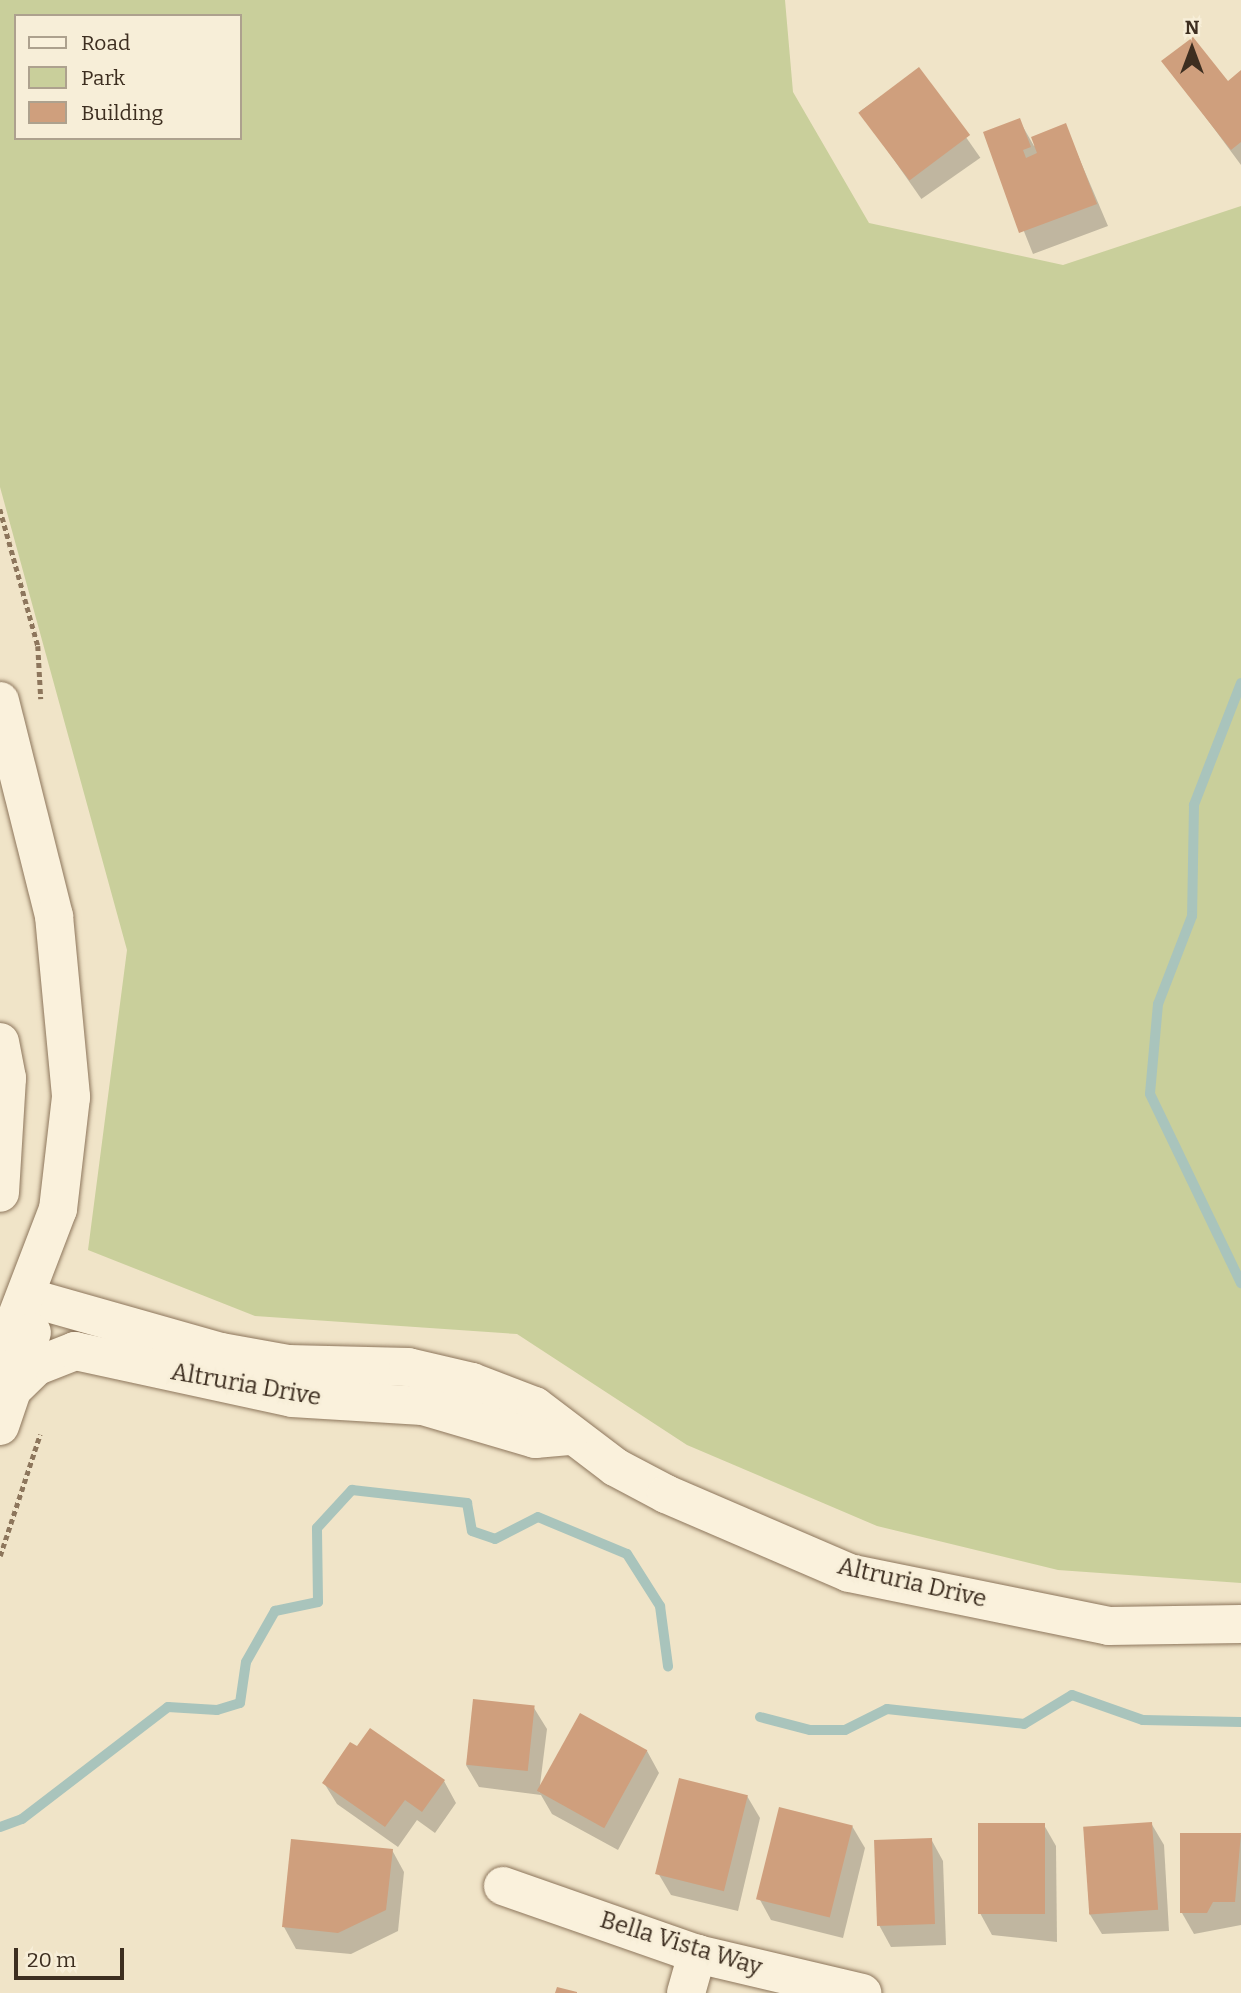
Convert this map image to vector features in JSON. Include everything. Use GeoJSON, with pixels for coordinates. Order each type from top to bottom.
{"type":"FeatureCollection","features":[{"type":"Feature","properties":{"kind":"street"},"geometry":{"type":"LineString","coordinates":[[0,701],[58,947],[71,1097],[58,1209],[41,1301],[8,1373]]}},
{"type":"Feature","properties":{"kind":"street"},"geometry":{"type":"LineString","coordinates":[[0,1042],[6,1077],[0,1193]]}},
{"type":"Feature","properties":{"kind":"street"},"geometry":{"type":"LineString","coordinates":[[0,1426],[8,1373],[58,1209]]}},
{"type":"Feature","properties":{"kind":"street","name":"Altruria Drive"},"geometry":{"type":"LineString","coordinates":[[41,1301],[221,1352],[288,1364],[408,1367],[472,1382],[535,1406],[569,1436],[666,1494],[849,1573],[1109,1626],[1241,1624]]}},
{"type":"Feature","properties":{"kind":"street","name":"Altruria Drive"},"geometry":{"type":"LineString","coordinates":[[8,1373],[37,1366],[75,1351],[292,1398],[423,1406],[535,1439],[569,1436]]}},
{"type":"Feature","properties":{"kind":"street","name":"Bella Vista Way"},"geometry":{"type":"LineString","coordinates":[[503,1886],[697,1954],[862,1993]]}},
{"type":"Feature","properties":{"kind":"street"},"geometry":{"type":"LineString","coordinates":[[686,1993],[697,1954]]}},
{"type":"Feature","properties":{"kind":"path"},"geometry":{"type":"LineString","coordinates":[[0,1556],[32,1473],[42,1425]]}},
{"type":"Feature","properties":{"kind":"green space"},"geometry":{"type":"Polygon","coordinates":[[[0,0],[785,0],[793,92],[869,223],[1063,265],[1241,206],[1241,1583],[1058,1570],[877,1526],[687,1445],[517,1334],[255,1316],[88,1250],[127,950],[0,487],[0,0]]]}},
{"type":"Feature","properties":{"kind":"building"},"geometry":{"type":"Polygon","coordinates":[[[1193,37],[1228,81],[1241,70],[1241,142],[1231,150],[1161,61],[1193,37]]]}},
{"type":"Feature","properties":{"kind":"building"},"geometry":{"type":"Polygon","coordinates":[[[919,67],[970,135],[909,181],[858,113],[919,67]]]}},
{"type":"Feature","properties":{"kind":"building"},"geometry":{"type":"Polygon","coordinates":[[[1020,118],[1031,147],[1023,150],[1026,158],[1037,153],[1031,137],[1066,123],[1097,204],[1019,233],[983,132],[1020,118]]]}},
{"type":"Feature","properties":{"kind":"building"},"geometry":{"type":"Polygon","coordinates":[[[473,1699],[535,1705],[528,1771],[466,1765],[473,1699]]]}},
{"type":"Feature","properties":{"kind":"building"},"geometry":{"type":"Polygon","coordinates":[[[580,1713],[647,1750],[604,1828],[537,1791],[580,1713]]]}},
{"type":"Feature","properties":{"kind":"building"},"geometry":{"type":"Polygon","coordinates":[[[370,1728],[445,1780],[422,1812],[405,1800],[385,1827],[322,1783],[350,1742],[357,1746],[370,1728]]]}},
{"type":"Feature","properties":{"kind":"building"},"geometry":{"type":"Polygon","coordinates":[[[679,1778],[748,1795],[724,1891],[655,1874],[679,1778]]]}},
{"type":"Feature","properties":{"kind":"building"},"geometry":{"type":"Polygon","coordinates":[[[779,1807],[853,1825],[830,1918],[756,1899],[779,1807]]]}},
{"type":"Feature","properties":{"kind":"building"},"geometry":{"type":"Polygon","coordinates":[[[1152,1822],[1158,1910],[1089,1915],[1083,1827],[1152,1822]]]}},
{"type":"Feature","properties":{"kind":"building"},"geometry":{"type":"Polygon","coordinates":[[[978,1823],[1045,1823],[1045,1914],[978,1914],[978,1823]]]}},
{"type":"Feature","properties":{"kind":"building"},"geometry":{"type":"Polygon","coordinates":[[[1180,1833],[1241,1833],[1235,1902],[1213,1902],[1207,1913],[1180,1913],[1180,1833]]]}},
{"type":"Feature","properties":{"kind":"building"},"geometry":{"type":"Polygon","coordinates":[[[932,1838],[935,1924],[877,1926],[874,1840],[932,1838]]]}},
{"type":"Feature","properties":{"kind":"building"},"geometry":{"type":"Polygon","coordinates":[[[291,1839],[393,1849],[386,1910],[338,1933],[282,1927],[291,1839]]]}},
{"type":"Feature","properties":{"kind":"building"},"geometry":{"type":"Polygon","coordinates":[[[557,1987],[577,1992],[577,1993],[555,1993],[557,1987]]]}},
{"type":"Feature","properties":{"kind":"waterway"},"geometry":{"type":"LineString","coordinates":[[1241,683],[1194,805],[1192,916],[1158,1004],[1150,1094],[1241,1283]]}},
{"type":"Feature","properties":{"kind":"waterway"},"geometry":{"type":"LineString","coordinates":[[0,1827],[22,1819],[168,1707],[217,1710],[240,1703],[246,1662],[275,1611],[318,1602],[317,1528],[352,1490],[467,1503],[472,1531],[495,1539],[538,1517],[627,1554],[660,1606],[668,1666]]}},
{"type":"Feature","properties":{"kind":"waterway"},"geometry":{"type":"LineString","coordinates":[[760,1717],[810,1730],[845,1730],[887,1709],[1024,1724],[1072,1695],[1143,1720],[1241,1722]]}}]}
